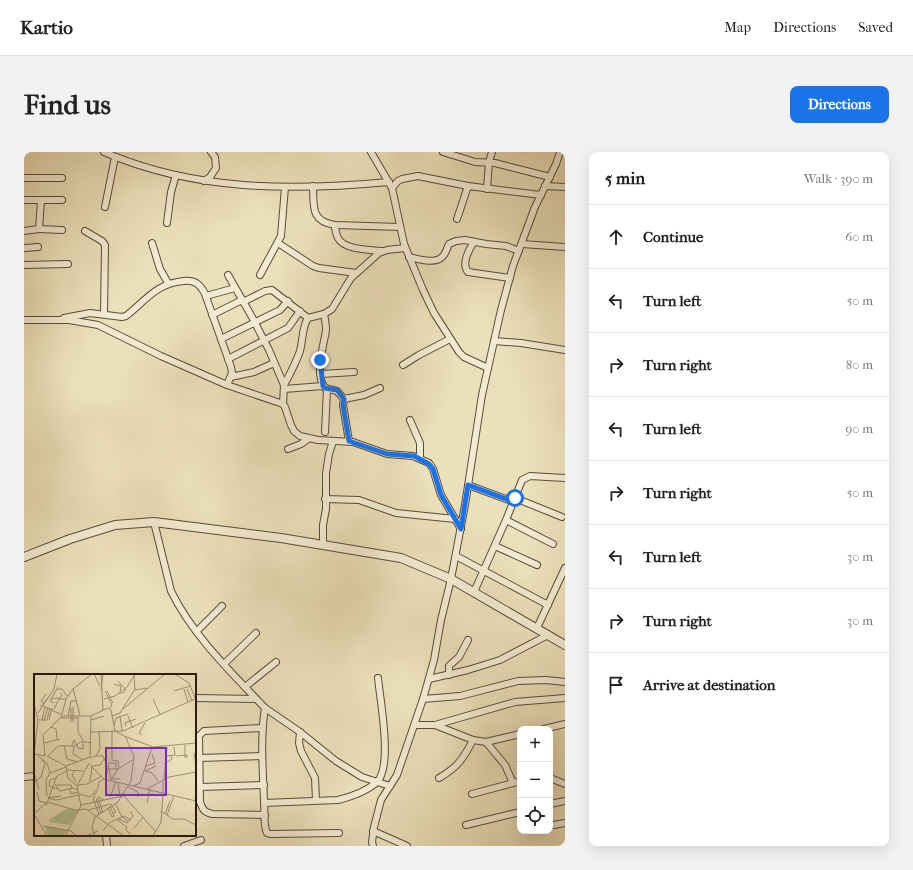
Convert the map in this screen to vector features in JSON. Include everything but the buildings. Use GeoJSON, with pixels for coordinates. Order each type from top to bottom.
{"type":"FeatureCollection","features":[{"type":"Feature","properties":{"kind":"street"},"geometry":{"type":"LineString","coordinates":[[104,152],[144,167],[204,181],[234,185],[285,187],[353,185],[389,182]]}},
{"type":"Feature","properties":{"kind":"street"},"geometry":{"type":"LineString","coordinates":[[204,181],[210,177],[216,168],[215,157],[211,152]]}},
{"type":"Feature","properties":{"kind":"street"},"geometry":{"type":"LineString","coordinates":[[371,152],[392,188],[405,248],[429,304],[459,352],[464,357],[488,368]]}},
{"type":"Feature","properties":{"kind":"street"},"geometry":{"type":"LineString","coordinates":[[443,152],[475,162],[489,162],[510,166],[550,177]]}},
{"type":"Feature","properties":{"kind":"street"},"geometry":{"type":"LineString","coordinates":[[487,189],[489,162],[492,152]]}},
{"type":"Feature","properties":{"kind":"street"},"geometry":{"type":"LineString","coordinates":[[373,846],[373,831],[381,800],[397,775],[424,699],[429,679],[456,556],[482,395],[510,278],[541,195],[560,152]]}},
{"type":"Feature","properties":{"kind":"street"},"geometry":{"type":"LineString","coordinates":[[105,207],[112,155]]}},
{"type":"Feature","properties":{"kind":"street"},"geometry":{"type":"LineString","coordinates":[[167,224],[171,192],[176,175]]}},
{"type":"Feature","properties":{"kind":"street"},"geometry":{"type":"LineString","coordinates":[[392,188],[402,179],[418,176],[487,189],[541,195]]}},
{"type":"Feature","properties":{"kind":"street"},"geometry":{"type":"LineString","coordinates":[[24,178],[62,178]]}},
{"type":"Feature","properties":{"kind":"street"},"geometry":{"type":"LineString","coordinates":[[313,186],[314,209],[316,216],[325,223],[335,225],[400,227]]}},
{"type":"Feature","properties":{"kind":"street"},"geometry":{"type":"LineString","coordinates":[[457,219],[468,186]]}},
{"type":"Feature","properties":{"kind":"street"},"geometry":{"type":"LineString","coordinates":[[545,186],[565,187]]}},
{"type":"Feature","properties":{"kind":"street"},"geometry":{"type":"LineString","coordinates":[[260,275],[278,243],[282,230],[285,187]]}},
{"type":"Feature","properties":{"kind":"street"},"geometry":{"type":"LineString","coordinates":[[24,200],[62,200]]}},
{"type":"Feature","properties":{"kind":"street"},"geometry":{"type":"LineString","coordinates":[[39,229],[41,200]]}},
{"type":"Feature","properties":{"kind":"street"},"geometry":{"type":"LineString","coordinates":[[335,225],[337,236],[344,244],[355,248],[382,251],[405,248]]}},
{"type":"Feature","properties":{"kind":"street"},"geometry":{"type":"LineString","coordinates":[[24,230],[62,230]]}},
{"type":"Feature","properties":{"kind":"street"},"geometry":{"type":"LineString","coordinates":[[85,231],[102,240],[105,246],[104,314]]}},
{"type":"Feature","properties":{"kind":"street"},"geometry":{"type":"LineString","coordinates":[[409,257],[432,260],[438,259],[443,256],[451,242],[465,240],[506,246],[519,251]]}},
{"type":"Feature","properties":{"kind":"street"},"geometry":{"type":"LineString","coordinates":[[474,242],[467,254],[465,265],[466,270],[468,272],[510,278]]}},
{"type":"Feature","properties":{"kind":"street"},"geometry":{"type":"LineString","coordinates":[[152,243],[160,269],[168,283]]}},
{"type":"Feature","properties":{"kind":"street"},"geometry":{"type":"LineString","coordinates":[[278,243],[313,266],[356,273]]}},
{"type":"Feature","properties":{"kind":"street"},"geometry":{"type":"LineString","coordinates":[[522,244],[565,247]]}},
{"type":"Feature","properties":{"kind":"street"},"geometry":{"type":"LineString","coordinates":[[24,248],[38,248]]}},
{"type":"Feature","properties":{"kind":"street"},"geometry":{"type":"LineString","coordinates":[[283,404],[284,387],[295,366],[305,324],[308,318],[324,314],[332,309],[347,283],[356,273],[382,251]]}},
{"type":"Feature","properties":{"kind":"street"},"geometry":{"type":"LineString","coordinates":[[24,266],[68,264]]}},
{"type":"Feature","properties":{"kind":"street"},"geometry":{"type":"LineString","coordinates":[[228,275],[255,322],[284,387]]}},
{"type":"Feature","properties":{"kind":"street"},"geometry":{"type":"LineString","coordinates":[[59,319],[85,313],[122,317],[126,316],[156,290],[168,283],[193,281],[200,285],[206,296],[228,359],[232,373],[227,385]]}},
{"type":"Feature","properties":{"kind":"street"},"geometry":{"type":"LineString","coordinates":[[206,296],[235,288]]}},
{"type":"Feature","properties":{"kind":"street"},"geometry":{"type":"LineString","coordinates":[[212,315],[268,289],[277,292],[308,318]]}},
{"type":"Feature","properties":{"kind":"street"},"geometry":{"type":"LineString","coordinates":[[220,339],[280,310],[288,301]]}},
{"type":"Feature","properties":{"kind":"street"},"geometry":{"type":"LineString","coordinates":[[228,359],[288,328],[300,311]]}},
{"type":"Feature","properties":{"kind":"street"},"geometry":{"type":"LineString","coordinates":[[324,314],[326,327],[320,355],[321,374],[325,388],[325,432]]}},
{"type":"Feature","properties":{"kind":"street"},"geometry":{"type":"LineString","coordinates":[[24,320],[59,319],[98,325],[227,385],[283,404],[286,407],[294,431],[300,436],[308,439],[349,441],[387,454],[414,456],[420,458],[429,464],[433,469],[441,495],[461,529]]}},
{"type":"Feature","properties":{"kind":"street"},"geometry":{"type":"LineString","coordinates":[[403,365],[450,339]]}},
{"type":"Feature","properties":{"kind":"street"},"geometry":{"type":"LineString","coordinates":[[494,341],[521,343],[565,350]]}},
{"type":"Feature","properties":{"kind":"street"},"geometry":{"type":"LineString","coordinates":[[231,377],[254,372],[274,363]]}},
{"type":"Feature","properties":{"kind":"street"},"geometry":{"type":"LineString","coordinates":[[321,374],[354,372]]}},
{"type":"Feature","properties":{"kind":"street"},"geometry":{"type":"LineString","coordinates":[[284,387],[325,388],[337,390],[344,399],[343,405],[349,441]]}},
{"type":"Feature","properties":{"kind":"street"},"geometry":{"type":"LineString","coordinates":[[344,399],[364,395],[380,388]]}},
{"type":"Feature","properties":{"kind":"street"},"geometry":{"type":"LineString","coordinates":[[410,420],[420,443],[420,458]]}},
{"type":"Feature","properties":{"kind":"street"},"geometry":{"type":"LineString","coordinates":[[288,449],[301,444],[308,439]]}},
{"type":"Feature","properties":{"kind":"street"},"geometry":{"type":"LineString","coordinates":[[323,545],[326,473],[333,441]]}},
{"type":"Feature","properties":{"kind":"street"},"geometry":{"type":"LineString","coordinates":[[474,592],[515,500],[522,480],[530,476],[565,478]]}},
{"type":"Feature","properties":{"kind":"street"},"geometry":{"type":"LineString","coordinates":[[468,485],[562,517]]}},
{"type":"Feature","properties":{"kind":"street"},"geometry":{"type":"LineString","coordinates":[[325,499],[358,500],[396,513],[456,520]]}},
{"type":"Feature","properties":{"kind":"street"},"geometry":{"type":"LineString","coordinates":[[506,520],[553,544]]}},
{"type":"Feature","properties":{"kind":"street"},"geometry":{"type":"LineString","coordinates":[[154,522],[171,591],[176,602],[224,664],[265,708],[300,732],[336,761],[362,777],[390,786]]}},
{"type":"Feature","properties":{"kind":"street"},"geometry":{"type":"LineString","coordinates":[[24,557],[70,539],[115,525],[154,522],[281,538],[401,558],[451,579],[564,643]]}},
{"type":"Feature","properties":{"kind":"street"},"geometry":{"type":"LineString","coordinates":[[495,546],[537,565]]}},
{"type":"Feature","properties":{"kind":"street"},"geometry":{"type":"LineString","coordinates":[[456,556],[548,605]]}},
{"type":"Feature","properties":{"kind":"street"},"geometry":{"type":"LineString","coordinates":[[537,628],[565,568]]}},
{"type":"Feature","properties":{"kind":"street"},"geometry":{"type":"LineString","coordinates":[[197,631],[222,606]]}},
{"type":"Feature","properties":{"kind":"street"},"geometry":{"type":"LineString","coordinates":[[224,664],[256,633]]}},
{"type":"Feature","properties":{"kind":"street"},"geometry":{"type":"LineString","coordinates":[[429,679],[449,675],[500,660],[548,635]]}},
{"type":"Feature","properties":{"kind":"street"},"geometry":{"type":"LineString","coordinates":[[449,675],[449,666],[459,657],[468,640]]}},
{"type":"Feature","properties":{"kind":"street"},"geometry":{"type":"LineString","coordinates":[[245,687],[276,662]]}},
{"type":"Feature","properties":{"kind":"street"},"geometry":{"type":"LineString","coordinates":[[264,803],[338,800],[358,793],[377,781],[385,764],[385,741],[378,678]]}},
{"type":"Feature","properties":{"kind":"street"},"geometry":{"type":"LineString","coordinates":[[424,699],[460,696],[518,681],[546,680],[565,682]]}},
{"type":"Feature","properties":{"kind":"street"},"geometry":{"type":"LineString","coordinates":[[196,698],[256,699]]}},
{"type":"Feature","properties":{"kind":"street"},"geometry":{"type":"LineString","coordinates":[[415,725],[435,725],[515,702],[565,698]]}},
{"type":"Feature","properties":{"kind":"street"},"geometry":{"type":"LineString","coordinates":[[265,708],[262,728],[262,756],[267,833],[338,833]]}},
{"type":"Feature","properties":{"kind":"street"},"geometry":{"type":"LineString","coordinates":[[553,727],[565,724]]}},
{"type":"Feature","properties":{"kind":"street"},"geometry":{"type":"LineString","coordinates":[[435,725],[473,740],[486,742],[517,735]]}},
{"type":"Feature","properties":{"kind":"street"},"geometry":{"type":"LineString","coordinates":[[262,728],[204,731],[200,733],[200,802],[202,810],[206,813],[265,815]]}},
{"type":"Feature","properties":{"kind":"street"},"geometry":{"type":"LineString","coordinates":[[300,732],[299,742],[301,751],[315,778],[316,800]]}},
{"type":"Feature","properties":{"kind":"street"},"geometry":{"type":"LineString","coordinates":[[439,778],[452,770],[464,758],[473,740]]}},
{"type":"Feature","properties":{"kind":"street"},"geometry":{"type":"LineString","coordinates":[[486,742],[505,765],[513,783]]}},
{"type":"Feature","properties":{"kind":"street"},"geometry":{"type":"LineString","coordinates":[[199,758],[262,756]]}},
{"type":"Feature","properties":{"kind":"street"},"geometry":{"type":"LineString","coordinates":[[553,779],[565,784]]}},
{"type":"Feature","properties":{"kind":"street"},"geometry":{"type":"LineString","coordinates":[[472,794],[517,782]]}},
{"type":"Feature","properties":{"kind":"street"},"geometry":{"type":"LineString","coordinates":[[200,787],[264,785]]}},
{"type":"Feature","properties":{"kind":"street"},"geometry":{"type":"LineString","coordinates":[[553,803],[565,801]]}},
{"type":"Feature","properties":{"kind":"street"},"geometry":{"type":"LineString","coordinates":[[466,825],[517,813]]}},
{"type":"Feature","properties":{"kind":"street"},"geometry":{"type":"LineString","coordinates":[[554,825],[565,823]]}},
{"type":"Feature","properties":{"kind":"street"},"geometry":{"type":"LineString","coordinates":[[373,831],[407,846]]}},
{"type":"Feature","properties":{"kind":"street"},"geometry":{"type":"LineString","coordinates":[[106,836],[107,846]]}},
{"type":"Feature","properties":{"kind":"street"},"geometry":{"type":"LineString","coordinates":[[184,846],[201,840]]}},
{"type":"Feature","properties":{"kind":"route"},"geometry":{"type":"LineString","coordinates":[[320,360],[323,386],[325,388],[337,390],[344,399],[343,405],[349,441],[387,454],[414,456],[429,464],[433,469],[441,495],[461,529],[468,485],[514,502],[515,498]]}}]}
